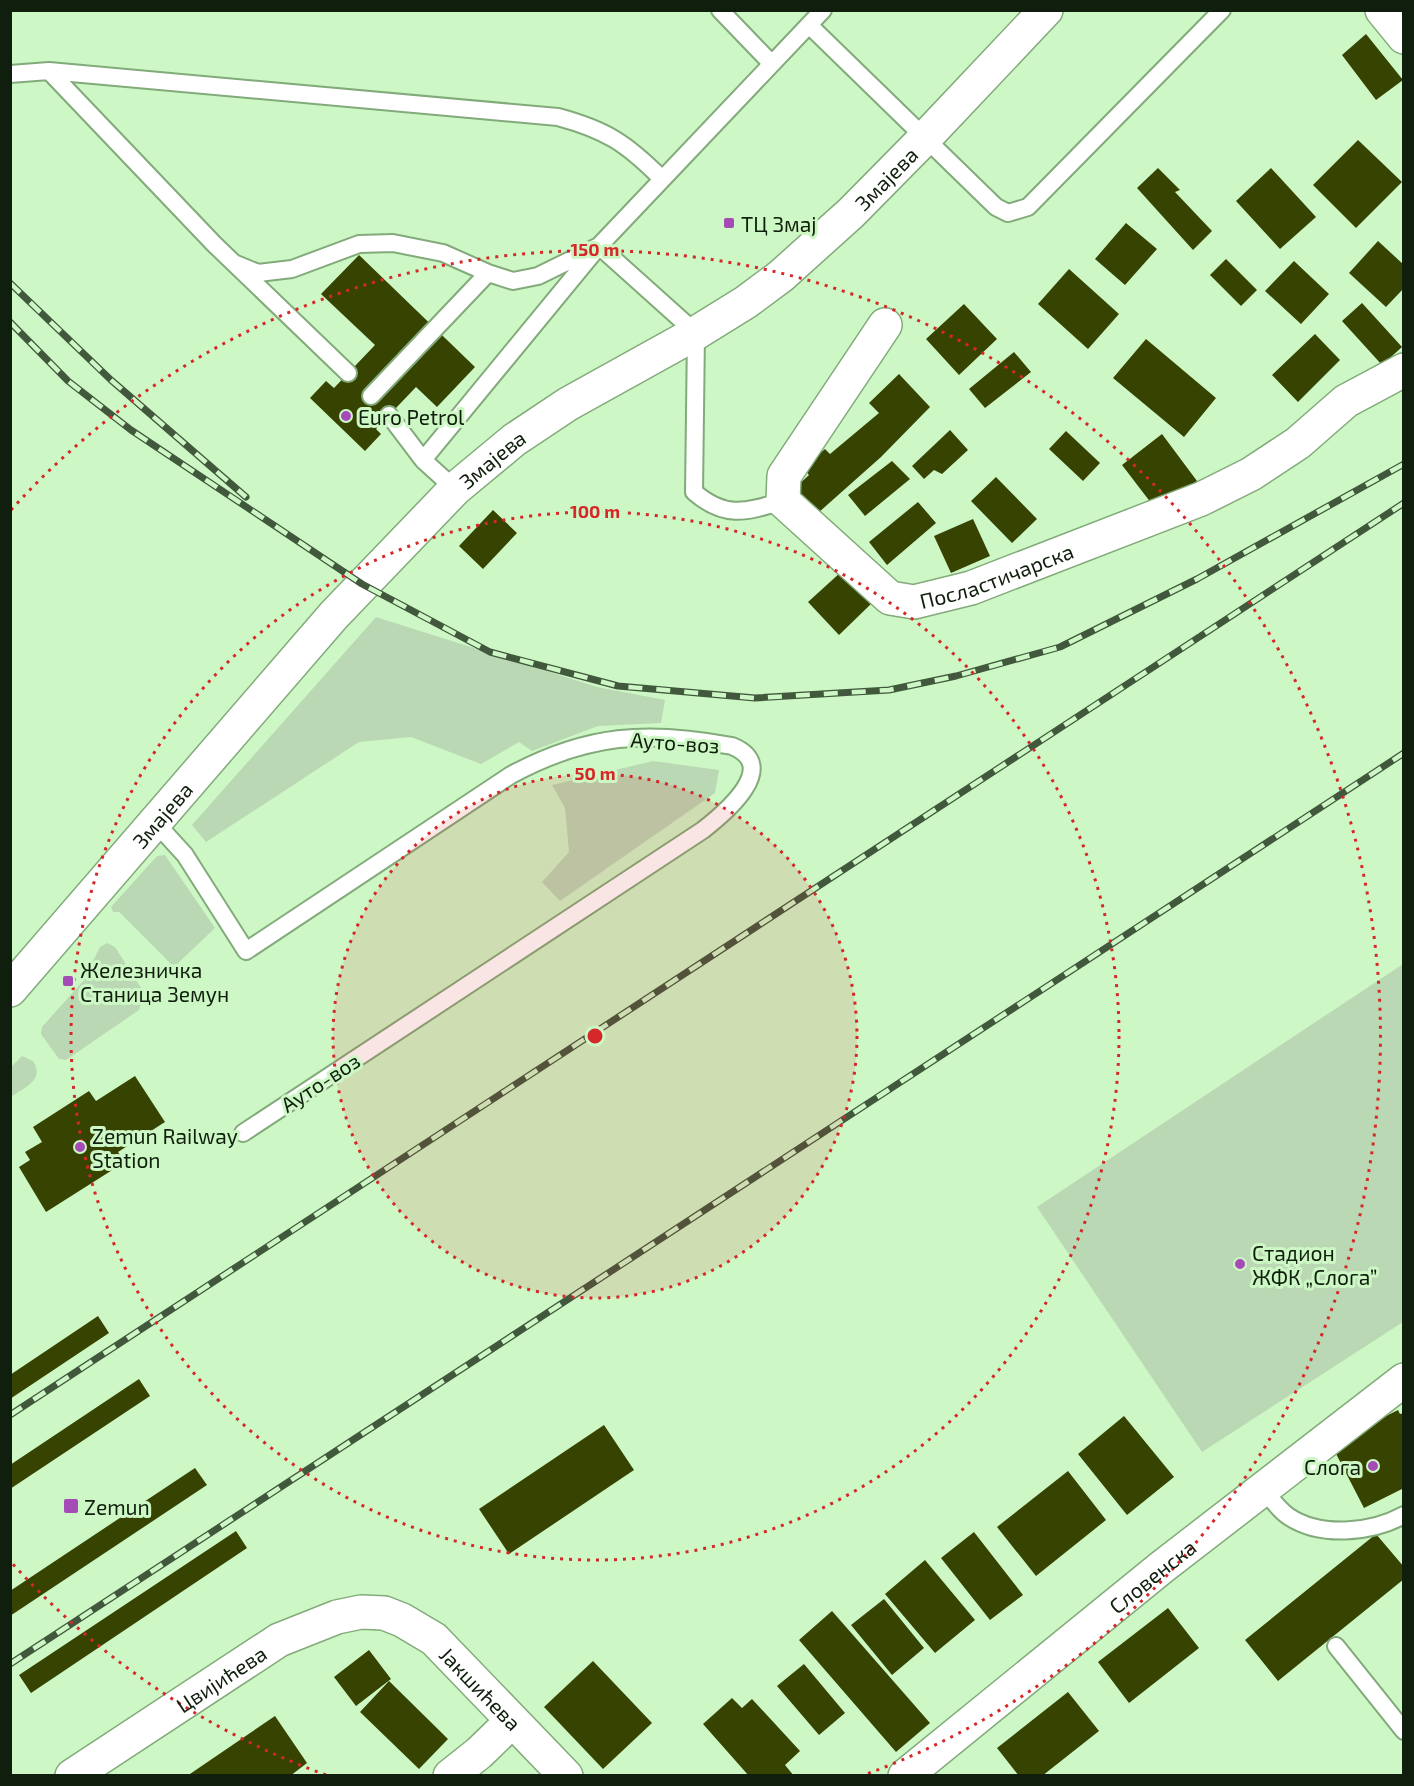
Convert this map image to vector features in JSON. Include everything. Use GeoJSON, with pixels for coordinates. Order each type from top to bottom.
{"type":"FeatureCollection","features":[{"type":"Feature","properties":{"kind":"street","name":"Змајева"},"geometry":{"type":"LineString","coordinates":[[10,990],[341,607],[455,489],[514,440],[568,404],[696,333],[746,302],[781,276],[851,213],[1046,10]]}},
{"type":"Feature","properties":{"kind":"street"},"geometry":{"type":"LineString","coordinates":[[1382,10],[1404,37]]}},
{"type":"Feature","properties":{"kind":"street"},"geometry":{"type":"LineString","coordinates":[[783,501],[784,476],[885,326]]}},
{"type":"Feature","properties":{"kind":"street","name":"Посластичарска"},"geometry":{"type":"LineString","coordinates":[[783,501],[890,598],[914,602],[990,581],[1201,499],[1251,474],[1298,442],[1346,401],[1367,387],[1404,370]]}},
{"type":"Feature","properties":{"kind":"street","name":"Словенска"},"geometry":{"type":"LineString","coordinates":[[905,1776],[1262,1488],[1404,1380]]}},
{"type":"Feature","properties":{"kind":"street","name":"Цвијићева"},"geometry":{"type":"LineString","coordinates":[[72,1776],[279,1640],[337,1617],[361,1612],[384,1613]]}},
{"type":"Feature","properties":{"kind":"street","name":"Јакшићева"},"geometry":{"type":"LineString","coordinates":[[384,1613],[402,1620],[434,1639],[566,1776]]}},
{"type":"Feature","properties":{"kind":"street"},"geometry":{"type":"LineString","coordinates":[[450,1776],[512,1721]]}},
{"type":"Feature","properties":{"kind":"lane"},"geometry":{"type":"LineString","coordinates":[[720,10],[771,63]]}},
{"type":"Feature","properties":{"kind":"lane"},"geometry":{"type":"LineString","coordinates":[[423,460],[599,246],[661,178],[823,10]]}},
{"type":"Feature","properties":{"kind":"lane"},"geometry":{"type":"LineString","coordinates":[[808,25],[996,207],[1008,213],[1028,207],[1222,10]]}},
{"type":"Feature","properties":{"kind":"lane"},"geometry":{"type":"LineString","coordinates":[[10,74],[49,71],[558,117],[590,125],[612,136],[633,149],[661,178]]}},
{"type":"Feature","properties":{"kind":"lane"},"geometry":{"type":"LineString","coordinates":[[49,71],[236,264],[348,373]]}},
{"type":"Feature","properties":{"kind":"lane"},"geometry":{"type":"LineString","coordinates":[[236,264],[258,273],[292,269],[359,244],[393,243],[443,253],[488,273],[513,281],[538,276],[599,246]]}},
{"type":"Feature","properties":{"kind":"lane"},"geometry":{"type":"LineString","coordinates":[[599,246],[696,333],[693,492],[706,503],[724,512],[753,510],[783,501]]}},
{"type":"Feature","properties":{"kind":"lane"},"geometry":{"type":"LineString","coordinates":[[371,396],[488,273]]}},
{"type":"Feature","properties":{"kind":"lane"},"geometry":{"type":"LineString","coordinates":[[389,415],[423,460],[455,489]]}},
{"type":"Feature","properties":{"kind":"lane","name":"Ауто-воз"},"geometry":{"type":"LineString","coordinates":[[154,821],[185,855],[246,951],[511,775],[552,755],[604,739],[646,737],[679,738],[732,746],[745,751],[751,759],[753,768],[743,792],[732,805],[703,830],[243,1133]]}},
{"type":"Feature","properties":{"kind":"lane"},"geometry":{"type":"LineString","coordinates":[[1262,1488],[1287,1515],[1306,1524],[1328,1529],[1354,1530],[1385,1525],[1404,1515]]}},
{"type":"Feature","properties":{"kind":"lane"},"geometry":{"type":"LineString","coordinates":[[1336,1646],[1404,1731]]}},
{"type":"Feature","properties":{"kind":"green space"},"geometry":{"type":"Polygon","coordinates":[[[376,617],[597,687],[665,700],[661,723],[598,726],[532,751],[519,742],[481,764],[411,737],[359,742],[206,842],[192,825],[376,617]]]}},
{"type":"Feature","properties":{"kind":"green space"},"geometry":{"type":"Polygon","coordinates":[[[653,761],[719,770],[715,793],[560,901],[542,882],[569,852],[565,808],[552,785],[653,761]]]}},
{"type":"Feature","properties":{"kind":"green space"},"geometry":{"type":"Polygon","coordinates":[[[165,855],[215,928],[174,967],[119,912],[113,912],[111,907],[157,856],[165,855]]]}},
{"type":"Feature","properties":{"kind":"green space"},"geometry":{"type":"Polygon","coordinates":[[[107,943],[115,947],[145,994],[139,1010],[66,1060],[59,1059],[41,1034],[42,1027],[83,981],[100,947],[107,943]]]}},
{"type":"Feature","properties":{"kind":"green space","name":"Стадион ЖФК „Слога”"},"geometry":{"type":"Polygon","coordinates":[[[1403,964],[1403,1322],[1202,1452],[1037,1207],[1403,964]]]}},
{"type":"Feature","properties":{"kind":"green space"},"geometry":{"type":"Polygon","coordinates":[[[22,1056],[33,1061],[37,1073],[32,1082],[11,1097],[11,1067],[22,1056]]]}},
{"type":"Feature","properties":{"kind":"building"},"geometry":{"type":"Polygon","coordinates":[[[1366,34],[1403,80],[1376,100],[1342,55],[1366,34]]]}},
{"type":"Feature","properties":{"kind":"building"},"geometry":{"type":"Polygon","coordinates":[[[1358,140],[1402,182],[1356,228],[1313,185],[1358,140]]]}},
{"type":"Feature","properties":{"kind":"building"},"geometry":{"type":"Polygon","coordinates":[[[1158,168],[1180,190],[1175,192],[1212,231],[1193,250],[1137,188],[1158,168]]]}},
{"type":"Feature","properties":{"kind":"building"},"geometry":{"type":"Polygon","coordinates":[[[1271,168],[1316,217],[1280,249],[1236,201],[1271,168]]]}},
{"type":"Feature","properties":{"kind":"building"},"geometry":{"type":"Polygon","coordinates":[[[1126,223],[1157,249],[1125,285],[1095,259],[1126,223]]]}},
{"type":"Feature","properties":{"kind":"building"},"geometry":{"type":"Polygon","coordinates":[[[1378,241],[1404,265],[1404,288],[1386,307],[1349,273],[1378,241]]]}},
{"type":"Feature","properties":{"kind":"building"},"geometry":{"type":"Polygon","coordinates":[[[359,255],[475,367],[437,407],[416,387],[376,429],[381,434],[365,451],[310,398],[326,381],[334,388],[375,345],[321,294],[359,255]]]}},
{"type":"Feature","properties":{"kind":"building"},"geometry":{"type":"Polygon","coordinates":[[[1226,259],[1257,290],[1241,306],[1210,275],[1226,259]]]}},
{"type":"Feature","properties":{"kind":"building"},"geometry":{"type":"Polygon","coordinates":[[[1294,261],[1329,294],[1301,324],[1265,291],[1294,261]]]}},
{"type":"Feature","properties":{"kind":"building"},"geometry":{"type":"Polygon","coordinates":[[[1069,269],[1119,314],[1088,349],[1038,304],[1069,269]]]}},
{"type":"Feature","properties":{"kind":"building"},"geometry":{"type":"Polygon","coordinates":[[[1362,303],[1402,347],[1382,365],[1342,321],[1362,303]]]}},
{"type":"Feature","properties":{"kind":"building"},"geometry":{"type":"Polygon","coordinates":[[[964,304],[997,339],[959,375],[926,339],[964,304]]]}},
{"type":"Feature","properties":{"kind":"building"},"geometry":{"type":"Polygon","coordinates":[[[1315,334],[1340,360],[1298,402],[1272,375],[1315,334]]]}},
{"type":"Feature","properties":{"kind":"building"},"geometry":{"type":"Polygon","coordinates":[[[1146,339],[1216,398],[1184,437],[1113,378],[1146,339]]]}},
{"type":"Feature","properties":{"kind":"building"},"geometry":{"type":"Polygon","coordinates":[[[1014,352],[1031,372],[985,408],[969,389],[1014,352]]]}},
{"type":"Feature","properties":{"kind":"building"},"geometry":{"type":"Polygon","coordinates":[[[899,374],[930,407],[881,457],[818,513],[795,488],[809,475],[803,468],[825,449],[830,454],[879,413],[869,403],[899,374]]]}},
{"type":"Feature","properties":{"kind":"building"},"geometry":{"type":"Polygon","coordinates":[[[950,430],[968,450],[942,474],[934,470],[924,479],[912,466],[950,430]]]}},
{"type":"Feature","properties":{"kind":"building"},"geometry":{"type":"Polygon","coordinates":[[[1066,431],[1100,463],[1083,481],[1049,449],[1066,431]]]}},
{"type":"Feature","properties":{"kind":"building"},"geometry":{"type":"Polygon","coordinates":[[[1162,434],[1197,481],[1158,512],[1122,465],[1162,434]]]}},
{"type":"Feature","properties":{"kind":"building"},"geometry":{"type":"Polygon","coordinates":[[[892,461],[910,479],[865,516],[848,495],[892,461]]]}},
{"type":"Feature","properties":{"kind":"building"},"geometry":{"type":"Polygon","coordinates":[[[996,477],[1037,519],[1012,543],[971,501],[996,477]]]}},
{"type":"Feature","properties":{"kind":"building"},"geometry":{"type":"Polygon","coordinates":[[[918,502],[936,523],[887,565],[869,542],[918,502]]]}},
{"type":"Feature","properties":{"kind":"building"},"geometry":{"type":"Polygon","coordinates":[[[493,510],[517,533],[483,569],[459,546],[493,510]]]}},
{"type":"Feature","properties":{"kind":"building"},"geometry":{"type":"Polygon","coordinates":[[[973,519],[990,556],[951,573],[934,536],[973,519]]]}},
{"type":"Feature","properties":{"kind":"building"},"geometry":{"type":"Polygon","coordinates":[[[841,572],[871,604],[839,635],[808,602],[841,572]]]}},
{"type":"Feature","properties":{"kind":"building","name":"Zemun Railway Station"},"geometry":{"type":"Polygon","coordinates":[[[135,1076],[165,1122],[118,1152],[125,1162],[46,1212],[19,1167],[30,1160],[25,1152],[42,1142],[33,1127],[89,1091],[96,1101],[135,1076]]]}},
{"type":"Feature","properties":{"kind":"building"},"geometry":{"type":"Polygon","coordinates":[[[98,1316],[109,1333],[10,1399],[10,1375],[98,1316]]]}},
{"type":"Feature","properties":{"kind":"building"},"geometry":{"type":"Polygon","coordinates":[[[139,1379],[150,1396],[10,1489],[10,1465],[139,1379]]]}},
{"type":"Feature","properties":{"kind":"building","name":"Слога"},"geometry":{"type":"Polygon","coordinates":[[[1398,1410],[1400,1414],[1404,1413],[1404,1488],[1364,1508],[1331,1444],[1398,1410]]]}},
{"type":"Feature","properties":{"kind":"building"},"geometry":{"type":"Polygon","coordinates":[[[1124,1416],[1174,1477],[1127,1515],[1078,1454],[1124,1416]]]}},
{"type":"Feature","properties":{"kind":"building"},"geometry":{"type":"Polygon","coordinates":[[[604,1425],[634,1470],[509,1554],[479,1509],[604,1425]]]}},
{"type":"Feature","properties":{"kind":"building"},"geometry":{"type":"Polygon","coordinates":[[[195,1468],[207,1485],[10,1616],[10,1591],[195,1468]]]}},
{"type":"Feature","properties":{"kind":"building"},"geometry":{"type":"Polygon","coordinates":[[[1068,1471],[1106,1520],[1036,1576],[997,1527],[1068,1471]]]}},
{"type":"Feature","properties":{"kind":"building"},"geometry":{"type":"Polygon","coordinates":[[[236,1531],[247,1548],[31,1693],[19,1675],[236,1531]]]}},
{"type":"Feature","properties":{"kind":"building"},"geometry":{"type":"Polygon","coordinates":[[[974,1532],[1023,1595],[990,1620],[941,1558],[974,1532]]]}},
{"type":"Feature","properties":{"kind":"building"},"geometry":{"type":"Polygon","coordinates":[[[1376,1534],[1404,1567],[1404,1579],[1278,1681],[1245,1640],[1376,1534]]]}},
{"type":"Feature","properties":{"kind":"building"},"geometry":{"type":"Polygon","coordinates":[[[925,1560],[975,1620],[935,1653],[885,1594],[925,1560]]]}},
{"type":"Feature","properties":{"kind":"building"},"geometry":{"type":"Polygon","coordinates":[[[884,1599],[924,1648],[892,1675],[851,1625],[884,1599]]]}},
{"type":"Feature","properties":{"kind":"building"},"geometry":{"type":"Polygon","coordinates":[[[1168,1608],[1199,1648],[1129,1703],[1098,1662],[1168,1608]]]}},
{"type":"Feature","properties":{"kind":"building"},"geometry":{"type":"Polygon","coordinates":[[[832,1611],[930,1723],[896,1752],[799,1640],[832,1611]]]}},
{"type":"Feature","properties":{"kind":"building"},"geometry":{"type":"Polygon","coordinates":[[[369,1650],[391,1679],[356,1706],[334,1677],[369,1650]]]}},
{"type":"Feature","properties":{"kind":"building"},"geometry":{"type":"Polygon","coordinates":[[[593,1661],[652,1723],[603,1769],[544,1707],[593,1661]]]}},
{"type":"Feature","properties":{"kind":"building"},"geometry":{"type":"Polygon","coordinates":[[[804,1664],[845,1713],[819,1735],[777,1686],[804,1664]]]}},
{"type":"Feature","properties":{"kind":"building"},"geometry":{"type":"Polygon","coordinates":[[[389,1681],[448,1739],[419,1769],[360,1712],[389,1681]]]}},
{"type":"Feature","properties":{"kind":"building"},"geometry":{"type":"Polygon","coordinates":[[[1068,1692],[1099,1731],[1042,1776],[1019,1776],[997,1748],[1068,1692]]]}},
{"type":"Feature","properties":{"kind":"building"},"geometry":{"type":"Polygon","coordinates":[[[732,1698],[742,1708],[752,1699],[800,1751],[785,1765],[794,1776],[749,1776],[703,1724],[732,1698]]]}},
{"type":"Feature","properties":{"kind":"building"},"geometry":{"type":"Polygon","coordinates":[[[275,1716],[307,1763],[290,1776],[187,1776],[275,1716]]]}},
{"type":"Feature","properties":{"kind":"railway"},"geometry":{"type":"LineString","coordinates":[[10,283],[111,380],[246,497]]}},
{"type":"Feature","properties":{"kind":"railway"},"geometry":{"type":"LineString","coordinates":[[10,322],[68,381],[131,430],[362,584],[490,652],[618,686],[755,698],[889,690],[956,676],[1060,647],[1197,579],[1404,464]]}},
{"type":"Feature","properties":{"kind":"railway"},"geometry":{"type":"LineString","coordinates":[[10,1415],[1404,503]]}},
{"type":"Feature","properties":{"kind":"railway"},"geometry":{"type":"LineString","coordinates":[[10,1664],[1404,753]]}},
{"type":"Feature","properties":{"kind":"place","name":"ТЦ Змај"},"geometry":{"type":"Point","coordinates":[729,223]}},
{"type":"Feature","properties":{"kind":"place","name":"Euro Petrol"},"geometry":{"type":"Point","coordinates":[346,416]}},
{"type":"Feature","properties":{"kind":"place","name":"Железничка Станица Земун"},"geometry":{"type":"Point","coordinates":[68,981]}},
{"type":"Feature","properties":{"kind":"place","name":"Zemun Railway Station"},"geometry":{"type":"Point","coordinates":[80,1147]}},
{"type":"Feature","properties":{"kind":"place","name":"Стадион ЖФК „Слога”"},"geometry":{"type":"Point","coordinates":[1240,1264]}},
{"type":"Feature","properties":{"kind":"place","name":"Слога"},"geometry":{"type":"Point","coordinates":[1373,1466]}},
{"type":"Feature","properties":{"kind":"place","name":"Zemun"},"geometry":{"type":"Point","coordinates":[71,1506]}}]}
